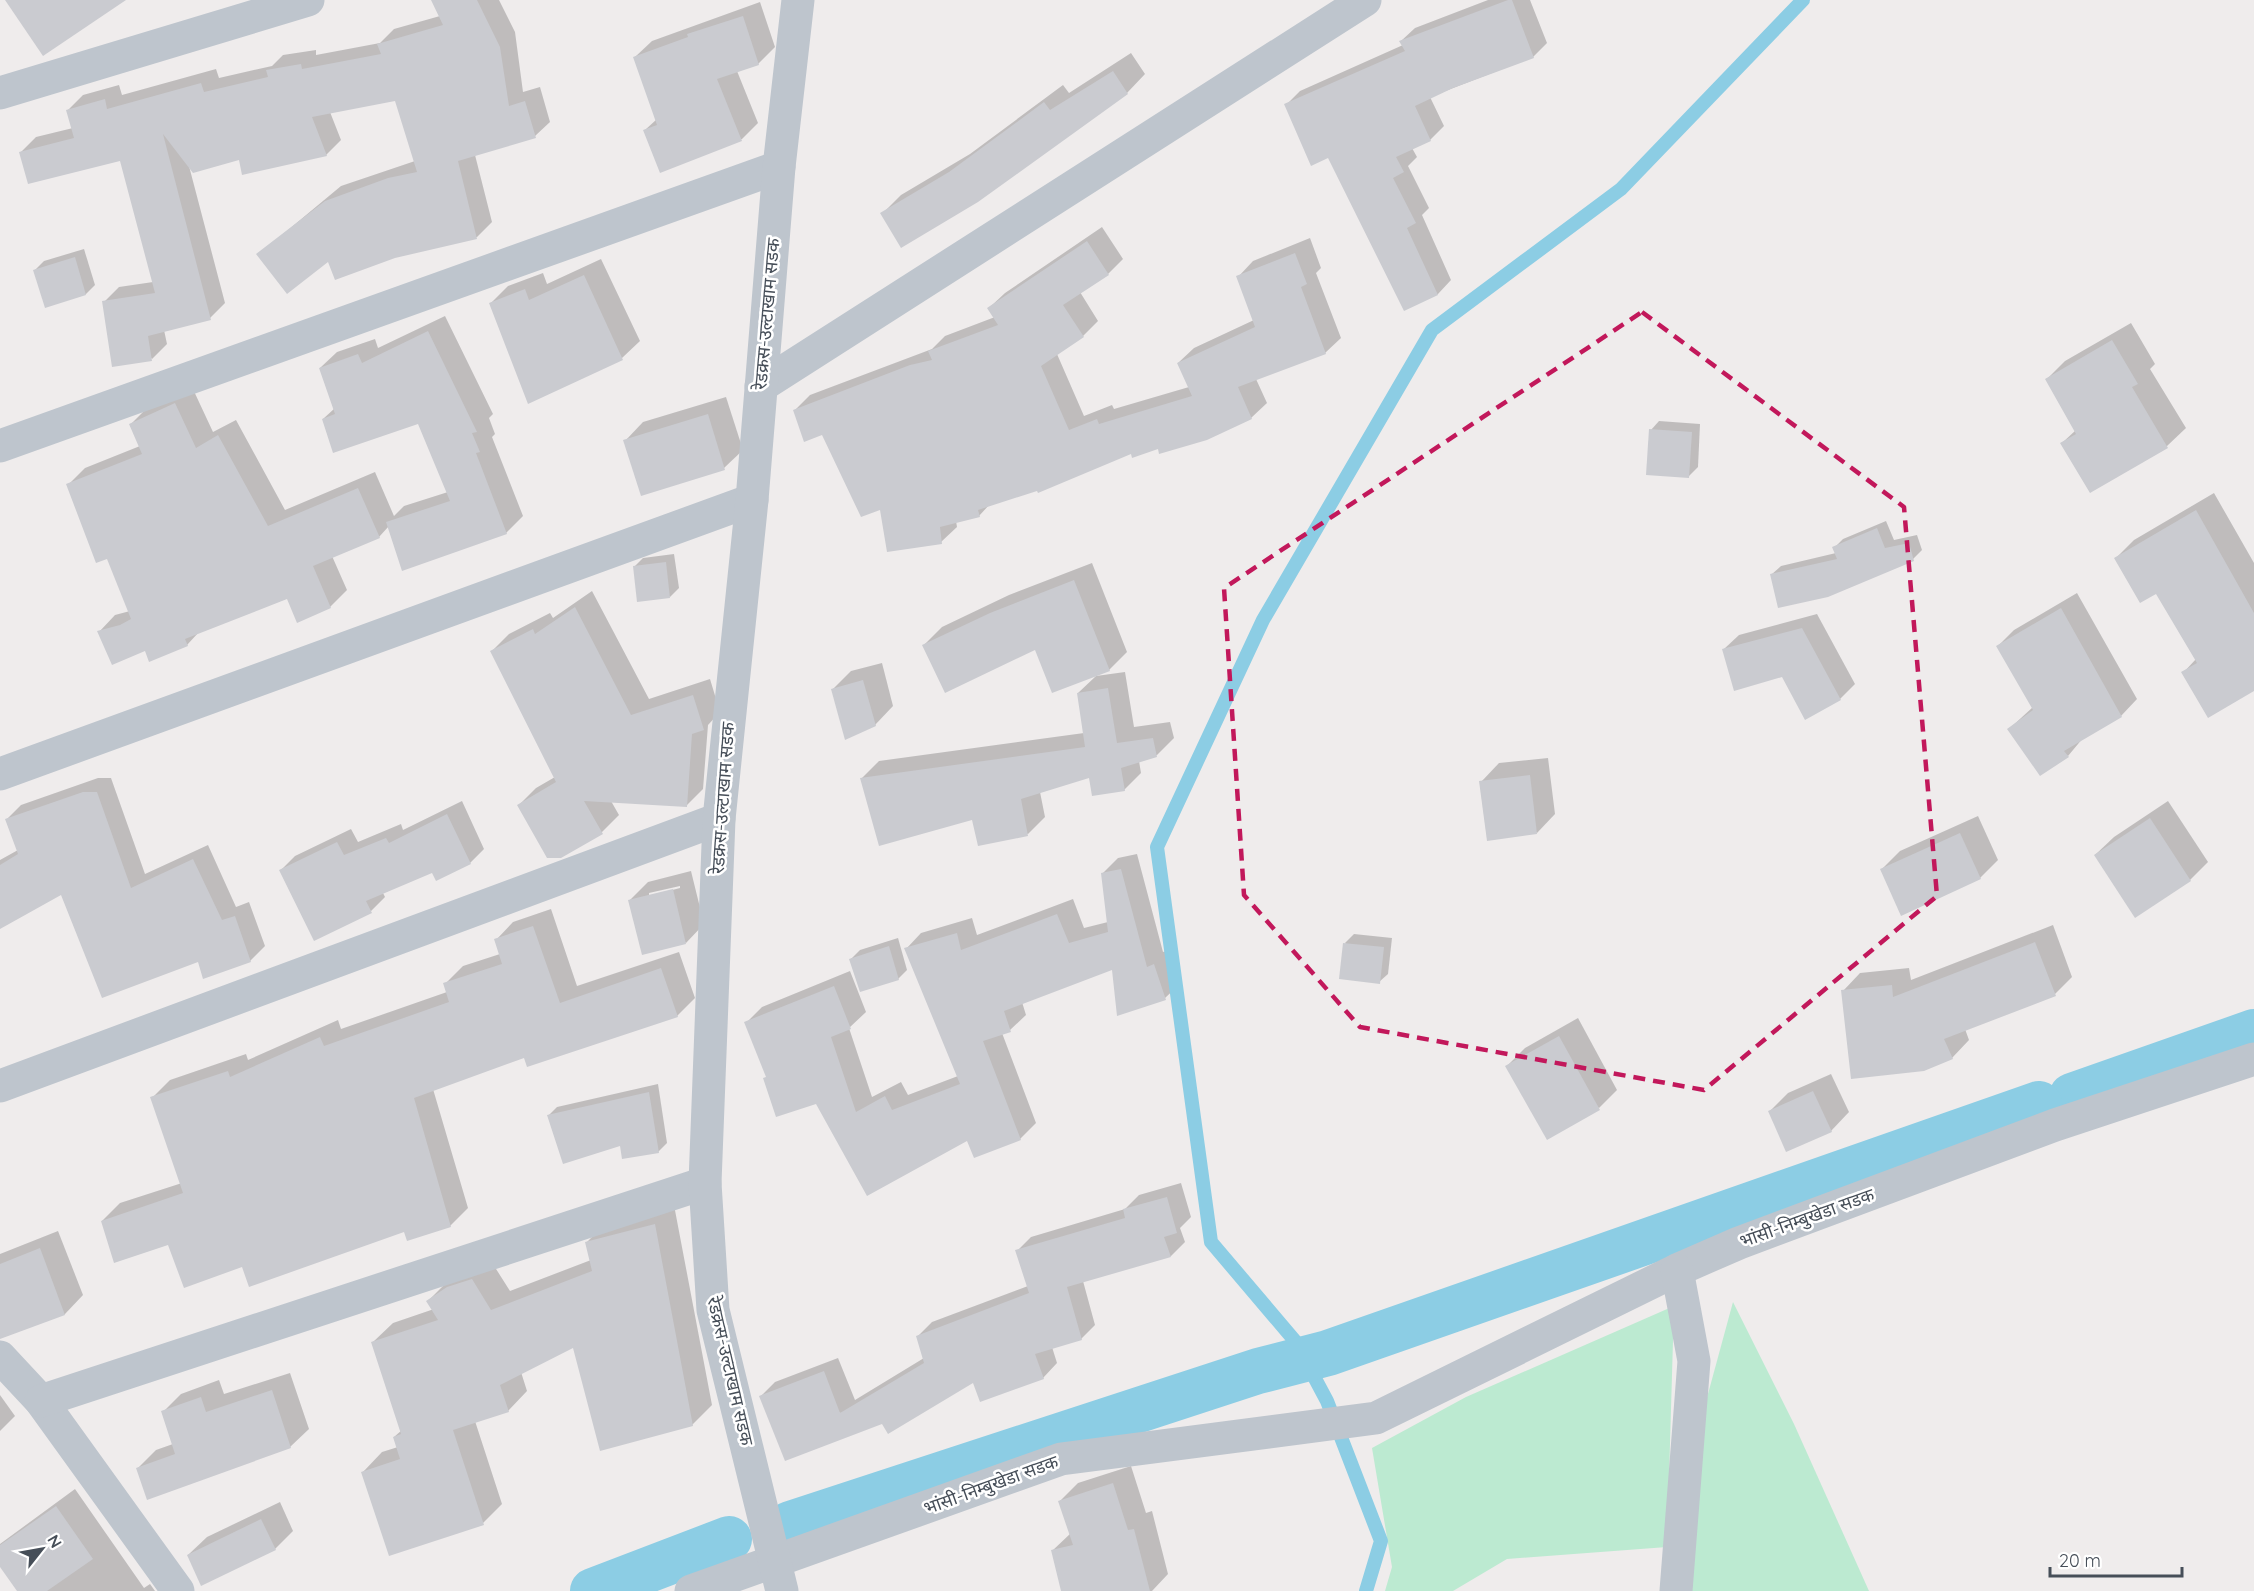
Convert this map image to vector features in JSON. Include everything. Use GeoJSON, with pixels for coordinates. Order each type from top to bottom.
{"type":"FeatureCollection","features":[{"type":"Feature","properties":{"kind":"street"},"geometry":{"type":"LineString","coordinates":[[0,93],[308,0]]}},
{"type":"Feature","properties":{"kind":"street","name":"रेडक्रस-उल्टाखाम सडक"},"geometry":{"type":"LineString","coordinates":[[780,1577],[713,1310],[705,1183],[719,819],[752,500],[779,167],[798,0]]}},
{"type":"Feature","properties":{"kind":"street"},"geometry":{"type":"LineString","coordinates":[[761,386],[1365,0]]}},
{"type":"Feature","properties":{"kind":"street"},"geometry":{"type":"LineString","coordinates":[[0,446],[779,167]]}},
{"type":"Feature","properties":{"kind":"street"},"geometry":{"type":"LineString","coordinates":[[0,774],[752,500]]}},
{"type":"Feature","properties":{"kind":"street"},"geometry":{"type":"LineString","coordinates":[[0,1086],[719,819]]}},
{"type":"Feature","properties":{"kind":"street","name":"भांसी-निम्बुखेडा सडक"},"geometry":{"type":"LineString","coordinates":[[691,1591],[780,1577],[1061,1459],[1376,1418],[1677,1270],[1739,1243],[2055,1125],[2254,1059]]}},
{"type":"Feature","properties":{"kind":"street"},"geometry":{"type":"LineString","coordinates":[[41,1401],[705,1183]]}},
{"type":"Feature","properties":{"kind":"street"},"geometry":{"type":"LineString","coordinates":[[1676,1591],[1694,1361],[1677,1270]]}},
{"type":"Feature","properties":{"kind":"street"},"geometry":{"type":"LineString","coordinates":[[0,1357],[41,1401],[178,1591]]}},
{"type":"Feature","properties":{"kind":"highlighted area"},"geometry":{"type":"Polygon","coordinates":[[[1642,312],[1904,507],[1937,896],[1704,1090],[1360,1027],[1244,895],[1224,588],[1642,312]]]}},
{"type":"Feature","properties":{"kind":"green space"},"geometry":{"type":"Polygon","coordinates":[[[1733,1302],[1794,1424],[1869,1591],[1689,1591],[1702,1416],[1733,1302]]]}},
{"type":"Feature","properties":{"kind":"green space"},"geometry":{"type":"Polygon","coordinates":[[[1674,1306],[1667,1547],[1507,1559],[1453,1591],[1385,1591],[1392,1567],[1372,1448],[1466,1397],[1674,1306]]]}},
{"type":"Feature","properties":{"kind":"building"},"geometry":{"type":"Polygon","coordinates":[[[5,0],[126,0],[43,56],[5,0]]]}},
{"type":"Feature","properties":{"kind":"building"},"geometry":{"type":"Polygon","coordinates":[[[431,0],[477,0],[500,47],[509,106],[525,101],[536,138],[458,161],[477,239],[395,258],[335,280],[328,262],[287,294],[256,254],[325,201],[388,178],[417,172],[395,101],[312,117],[327,156],[242,175],[239,160],[193,173],[163,134],[211,320],[148,336],[152,361],[112,367],[102,301],[155,293],[120,161],[28,184],[19,152],[74,138],[66,110],[105,99],[107,109],[201,83],[204,92],[268,77],[266,70],[301,64],[302,69],[381,54],[377,44],[443,25],[431,0]]]}},
{"type":"Feature","properties":{"kind":"building"},"geometry":{"type":"Polygon","coordinates":[[[1512,0],[1534,58],[1453,88],[1415,106],[1431,141],[1396,157],[1404,172],[1393,178],[1416,223],[1407,228],[1438,295],[1404,311],[1328,158],[1311,166],[1284,104],[1405,51],[1399,41],[1512,0]]]}},
{"type":"Feature","properties":{"kind":"building"},"geometry":{"type":"Polygon","coordinates":[[[743,16],[759,65],[717,79],[742,141],[660,173],[643,130],[657,125],[633,57],[688,37],[687,34],[743,16]]]}},
{"type":"Feature","properties":{"kind":"building"},"geometry":{"type":"Polygon","coordinates":[[[1113,71],[1128,94],[978,202],[901,248],[880,213],[949,172],[1044,102],[1050,110],[1113,71]]]}},
{"type":"Feature","properties":{"kind":"building"},"geometry":{"type":"Polygon","coordinates":[[[1087,241],[1109,275],[1063,305],[1084,337],[1041,366],[1069,430],[1097,419],[1099,424],[1192,396],[1177,363],[1255,327],[1236,276],[1295,253],[1307,284],[1301,287],[1326,354],[1238,387],[1252,419],[1207,440],[1159,454],[1158,449],[1132,458],[1131,454],[1038,493],[1037,491],[978,510],[980,517],[940,527],[942,544],[887,552],[880,510],[861,517],[822,435],[804,442],[793,410],[910,365],[932,360],[928,351],[998,325],[987,308],[1087,241]]]}},
{"type":"Feature","properties":{"kind":"building"},"geometry":{"type":"Polygon","coordinates":[[[75,257],[86,295],[45,308],[33,270],[75,257]]]}},
{"type":"Feature","properties":{"kind":"building"},"geometry":{"type":"Polygon","coordinates":[[[584,275],[623,360],[528,404],[489,303],[525,289],[529,300],[584,275]]]}},
{"type":"Feature","properties":{"kind":"building"},"geometry":{"type":"Polygon","coordinates":[[[428,331],[477,432],[472,433],[480,452],[476,453],[507,534],[402,571],[386,522],[450,501],[418,424],[333,453],[322,419],[335,414],[319,368],[358,354],[362,363],[428,331]]]}},
{"type":"Feature","properties":{"kind":"building"},"geometry":{"type":"Polygon","coordinates":[[[2112,340],[2138,384],[2132,387],[2168,448],[2090,493],[2060,443],[2076,434],[2045,379],[2112,340]]]}},
{"type":"Feature","properties":{"kind":"building"},"geometry":{"type":"Polygon","coordinates":[[[175,403],[196,448],[218,435],[268,526],[358,488],[380,538],[313,566],[331,608],[297,623],[287,599],[185,639],[188,646],[149,662],[145,651],[112,665],[97,631],[120,625],[131,619],[107,559],[96,563],[66,484],[142,454],[129,424],[175,403]]]}},
{"type":"Feature","properties":{"kind":"building"},"geometry":{"type":"Polygon","coordinates":[[[708,414],[725,470],[641,496],[623,440],[708,414]]]}},
{"type":"Feature","properties":{"kind":"building"},"geometry":{"type":"Polygon","coordinates":[[[1649,429],[1692,432],[1689,478],[1646,475],[1649,429]]]}},
{"type":"Feature","properties":{"kind":"building"},"geometry":{"type":"Polygon","coordinates":[[[2196,510],[2254,613],[2254,691],[2208,718],[2181,672],[2197,663],[2156,594],[2140,603],[2114,558],[2196,510]]]}},
{"type":"Feature","properties":{"kind":"building"},"geometry":{"type":"Polygon","coordinates":[[[1877,528],[1885,548],[1909,543],[1914,561],[1828,597],[1778,608],[1770,574],[1837,559],[1832,547],[1877,528]]]}},
{"type":"Feature","properties":{"kind":"building"},"geometry":{"type":"Polygon","coordinates":[[[666,562],[670,598],[637,602],[633,566],[666,562]]]}},
{"type":"Feature","properties":{"kind":"building"},"geometry":{"type":"Polygon","coordinates":[[[1074,580],[1110,671],[1052,693],[1035,650],[945,693],[922,645],[990,613],[1074,580]]]}},
{"type":"Feature","properties":{"kind":"building"},"geometry":{"type":"Polygon","coordinates":[[[575,607],[631,715],[693,695],[704,730],[692,734],[687,807],[584,801],[603,834],[561,858],[547,858],[517,805],[556,782],[490,651],[533,629],[535,634],[575,607]]]}},
{"type":"Feature","properties":{"kind":"building"},"geometry":{"type":"Polygon","coordinates":[[[2061,608],[2122,717],[2064,751],[2069,757],[2040,776],[2007,729],[2033,710],[1996,646],[2061,608]]]}},
{"type":"Feature","properties":{"kind":"building"},"geometry":{"type":"Polygon","coordinates":[[[1802,628],[1841,700],[1805,720],[1782,677],[1734,691],[1722,649],[1802,628]]]}},
{"type":"Feature","properties":{"kind":"building"},"geometry":{"type":"Polygon","coordinates":[[[863,680],[876,726],[845,740],[831,689],[863,680]]]}},
{"type":"Feature","properties":{"kind":"building"},"geometry":{"type":"Polygon","coordinates":[[[1108,688],[1117,743],[1153,738],[1157,757],[1121,768],[1125,791],[1092,796],[1089,778],[1021,799],[1028,836],[978,846],[972,820],[879,846],[860,778],[1085,747],[1077,693],[1108,688]]]}},
{"type":"Feature","properties":{"kind":"building"},"geometry":{"type":"Polygon","coordinates":[[[1530,775],[1537,834],[1487,841],[1479,781],[1530,775]]]}},
{"type":"Feature","properties":{"kind":"building"},"geometry":{"type":"Polygon","coordinates":[[[83,792],[97,792],[131,888],[193,859],[222,920],[235,916],[251,962],[203,979],[198,962],[102,998],[61,895],[0,929],[0,865],[18,854],[5,819],[83,792]]]}},
{"type":"Feature","properties":{"kind":"building"},"geometry":{"type":"Polygon","coordinates":[[[447,814],[471,864],[436,881],[432,873],[366,901],[372,913],[314,941],[279,870],[337,842],[344,855],[386,838],[389,843],[447,814]]]}},
{"type":"Feature","properties":{"kind":"building"},"geometry":{"type":"Polygon","coordinates":[[[2150,818],[2191,881],[2135,918],[2094,855],[2150,818]]]}},
{"type":"Feature","properties":{"kind":"building"},"geometry":{"type":"Polygon","coordinates":[[[1960,833],[1981,879],[1901,916],[1880,869],[1960,833]]]}},
{"type":"Feature","properties":{"kind":"building"},"geometry":{"type":"Polygon","coordinates":[[[1121,869],[1147,967],[1154,964],[1166,1000],[1117,1016],[1112,970],[1004,1011],[1011,1032],[983,1041],[1021,1140],[974,1158],[967,1141],[867,1196],[816,1104],[776,1117],[763,1078],[766,1077],[744,1022],[834,986],[851,1029],[831,1037],[856,1112],[885,1096],[892,1110],[960,1084],[904,948],[957,933],[961,950],[1057,914],[1069,943],[1108,932],[1101,873],[1121,869]]]}},
{"type":"Feature","properties":{"kind":"building"},"geometry":{"type":"Polygon","coordinates":[[[673,889],[686,944],[642,955],[628,900],[673,889]]]}},
{"type":"Feature","properties":{"kind":"building"},"geometry":{"type":"Polygon","coordinates":[[[533,926],[560,1003],[661,968],[678,1017],[527,1067],[524,1058],[414,1098],[451,1227],[407,1241],[404,1232],[249,1287],[242,1267],[184,1288],[168,1245],[114,1263],[101,1221],[183,1193],[150,1097],[228,1071],[230,1077],[320,1037],[324,1046],[449,1002],[443,983],[502,964],[494,939],[533,926]]]}},
{"type":"Feature","properties":{"kind":"building"},"geometry":{"type":"Polygon","coordinates":[[[2035,942],[2056,996],[1944,1039],[1953,1059],[1924,1071],[1851,1079],[1841,990],[1892,985],[1893,997],[2035,942]]]}},
{"type":"Feature","properties":{"kind":"building"},"geometry":{"type":"Polygon","coordinates":[[[1343,943],[1384,947],[1380,984],[1339,979],[1343,943]]]}},
{"type":"Feature","properties":{"kind":"building"},"geometry":{"type":"Polygon","coordinates":[[[889,946],[899,980],[860,992],[849,959],[889,946]]]}},
{"type":"Feature","properties":{"kind":"building"},"geometry":{"type":"Polygon","coordinates":[[[1559,1036],[1600,1110],[1547,1140],[1505,1066],[1559,1036]]]}},
{"type":"Feature","properties":{"kind":"building"},"geometry":{"type":"Polygon","coordinates":[[[1813,1091],[1832,1132],[1786,1152],[1768,1111],[1813,1091]]]}},
{"type":"Feature","properties":{"kind":"building"},"geometry":{"type":"Polygon","coordinates":[[[649,1092],[659,1153],[622,1159],[620,1146],[563,1164],[547,1115],[649,1092]]]}},
{"type":"Feature","properties":{"kind":"building"},"geometry":{"type":"Polygon","coordinates":[[[1167,1197],[1177,1233],[1164,1237],[1171,1257],[1067,1287],[1082,1340],[1035,1354],[1044,1379],[980,1402],[973,1383],[888,1434],[882,1424],[785,1461],[759,1396],[824,1371],[840,1413],[924,1363],[916,1336],[1029,1293],[1015,1250],[1125,1218],[1123,1209],[1167,1197]]]}},
{"type":"Feature","properties":{"kind":"building"},"geometry":{"type":"Polygon","coordinates":[[[655,1224],[693,1426],[600,1451],[573,1348],[500,1385],[509,1412],[453,1430],[484,1525],[389,1556],[361,1472],[400,1459],[393,1437],[401,1434],[371,1342],[438,1320],[426,1301],[447,1287],[472,1279],[491,1310],[592,1271],[585,1242],[655,1224]]]}},
{"type":"Feature","properties":{"kind":"building"},"geometry":{"type":"Polygon","coordinates":[[[40,1248],[65,1315],[0,1339],[0,1264],[40,1248]]]}},
{"type":"Feature","properties":{"kind":"building"},"geometry":{"type":"Polygon","coordinates":[[[272,1390],[291,1448],[147,1500],[136,1468],[175,1454],[161,1411],[201,1397],[206,1412],[272,1390]]]}},
{"type":"Feature","properties":{"kind":"building"},"geometry":{"type":"Polygon","coordinates":[[[1113,1483],[1128,1530],[1134,1529],[1150,1591],[1061,1591],[1051,1550],[1073,1545],[1058,1501],[1113,1483]]]}},
{"type":"Feature","properties":{"kind":"building"},"geometry":{"type":"Polygon","coordinates":[[[56,1506],[93,1559],[47,1591],[17,1591],[0,1567],[0,1545],[56,1506]]]}},
{"type":"Feature","properties":{"kind":"building"},"geometry":{"type":"Polygon","coordinates":[[[261,1519],[276,1550],[201,1586],[187,1555],[261,1519]]]}},
{"type":"Feature","properties":{"kind":"waterway"},"geometry":{"type":"LineString","coordinates":[[1366,1591],[1381,1541],[1327,1401],[1295,1341],[1211,1242],[1157,847],[1263,620],[1432,330],[1621,189],[1803,0]]}},
{"type":"Feature","properties":{"kind":"waterway"},"geometry":{"type":"LineString","coordinates":[[2072,1096],[2254,1032]]}},
{"type":"Feature","properties":{"kind":"waterway"},"geometry":{"type":"LineString","coordinates":[[790,1524],[1258,1371],[1328,1353],[2039,1104]]}},
{"type":"Feature","properties":{"kind":"waterway"},"geometry":{"type":"LineString","coordinates":[[593,1591],[729,1539]]}}]}
